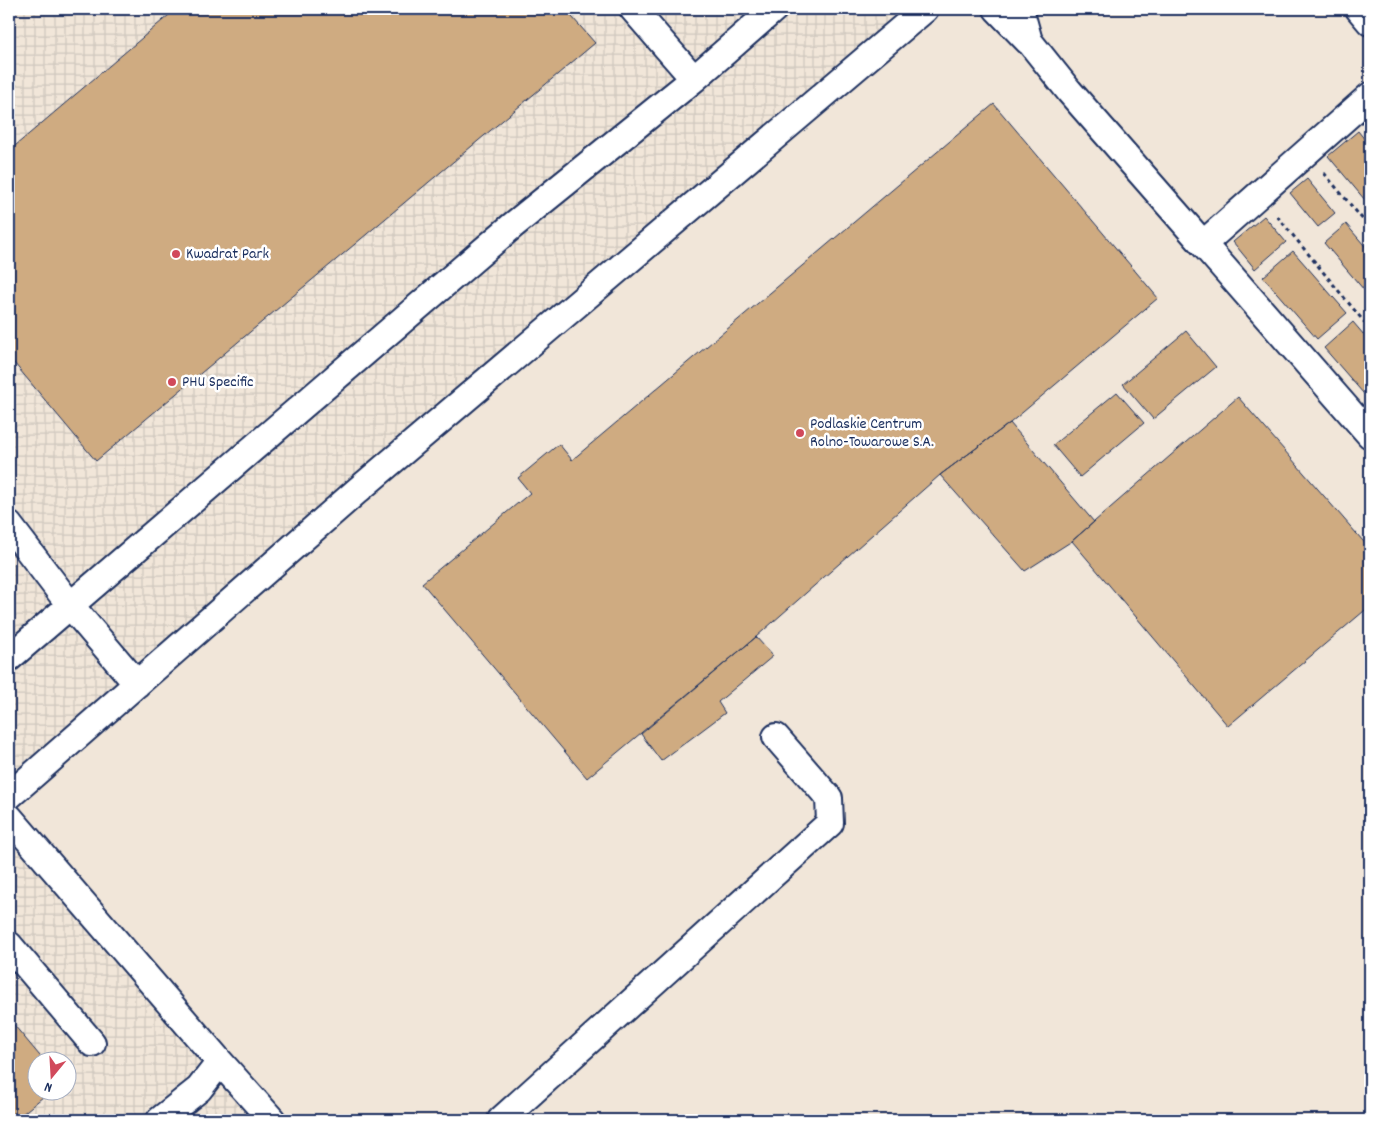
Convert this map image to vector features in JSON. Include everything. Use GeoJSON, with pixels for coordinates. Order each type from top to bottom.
{"type":"FeatureCollection","features":[{"type":"Feature","properties":{"kind":"street"},"geometry":{"type":"LineString","coordinates":[[633,9],[694,79]]}},
{"type":"Feature","properties":{"kind":"street"},"geometry":{"type":"LineString","coordinates":[[9,658],[512,226],[694,79],[774,9]]}},
{"type":"Feature","properties":{"kind":"street"},"geometry":{"type":"LineString","coordinates":[[9,796],[358,490],[925,9]]}},
{"type":"Feature","properties":{"kind":"street"},"geometry":{"type":"LineString","coordinates":[[998,9],[1029,41],[1069,91],[1370,435]]}},
{"type":"Feature","properties":{"kind":"street"},"geometry":{"type":"LineString","coordinates":[[1020,9],[1029,41]]}},
{"type":"Feature","properties":{"kind":"street"},"geometry":{"type":"LineString","coordinates":[[1359,9],[1370,22]]}},
{"type":"Feature","properties":{"kind":"street"},"geometry":{"type":"LineString","coordinates":[[1203,244],[1370,96]]}},
{"type":"Feature","properties":{"kind":"street"},"geometry":{"type":"LineString","coordinates":[[9,525],[70,606],[137,684]]}},
{"type":"Feature","properties":{"kind":"street"},"geometry":{"type":"LineString","coordinates":[[501,1120],[830,823],[829,798],[776,737]]}},
{"type":"Feature","properties":{"kind":"street"},"geometry":{"type":"LineString","coordinates":[[9,817],[272,1120]]}},
{"type":"Feature","properties":{"kind":"street"},"geometry":{"type":"LineString","coordinates":[[9,945],[92,1043]]}},
{"type":"Feature","properties":{"kind":"street"},"geometry":{"type":"LineString","coordinates":[[174,1116],[220,1062]]}},
{"type":"Feature","properties":{"kind":"path"},"geometry":{"type":"LineString","coordinates":[[1306,152],[1370,228]]}},
{"type":"Feature","properties":{"kind":"path"},"geometry":{"type":"LineString","coordinates":[[1259,194],[1370,329]]}},
{"type":"Feature","properties":{"kind":"shaded area"},"geometry":{"type":"Polygon","coordinates":[[[9,9],[930,9],[9,779],[9,9]]]}},
{"type":"Feature","properties":{"kind":"shaded area"},"geometry":{"type":"Polygon","coordinates":[[[930,9],[1370,9],[1370,1120],[275,1120],[9,803],[930,9]]]}},
{"type":"Feature","properties":{"kind":"shaded area"},"geometry":{"type":"Polygon","coordinates":[[[9,803],[275,1120],[9,1120],[9,803]]]}},
{"type":"Feature","properties":{"kind":"building","name":"Kwadrat Park"},"geometry":{"type":"Polygon","coordinates":[[[176,9],[565,9],[595,43],[96,461],[9,357],[9,151],[176,9]]]}},
{"type":"Feature","properties":{"kind":"building","name":"Podlaskie Centrum Rolno-Towarowe S.A."},"geometry":{"type":"Polygon","coordinates":[[[994,104],[1158,298],[1010,423],[940,475],[756,637],[587,778],[422,583],[530,493],[518,478],[559,444],[572,460],[994,104]]]}},
{"type":"Feature","properties":{"kind":"building"},"geometry":{"type":"Polygon","coordinates":[[[1358,131],[1370,146],[1370,206],[1328,156],[1358,131]]]}},
{"type":"Feature","properties":{"kind":"building"},"geometry":{"type":"Polygon","coordinates":[[[1307,179],[1335,213],[1318,227],[1290,193],[1307,179]]]}},
{"type":"Feature","properties":{"kind":"building"},"geometry":{"type":"Polygon","coordinates":[[[1264,216],[1286,242],[1255,269],[1233,242],[1264,216]]]}},
{"type":"Feature","properties":{"kind":"building"},"geometry":{"type":"Polygon","coordinates":[[[1346,224],[1370,252],[1370,297],[1324,243],[1346,224]]]}},
{"type":"Feature","properties":{"kind":"building"},"geometry":{"type":"Polygon","coordinates":[[[1293,251],[1347,313],[1317,339],[1263,277],[1293,251]]]}},
{"type":"Feature","properties":{"kind":"building"},"geometry":{"type":"Polygon","coordinates":[[[1353,322],[1370,342],[1370,401],[1324,348],[1353,322]]]}},
{"type":"Feature","properties":{"kind":"building"},"geometry":{"type":"Polygon","coordinates":[[[1186,331],[1216,367],[1153,419],[1123,384],[1186,331]]]}},
{"type":"Feature","properties":{"kind":"building"},"geometry":{"type":"Polygon","coordinates":[[[1117,392],[1144,423],[1080,477],[1053,445],[1117,392]]]}},
{"type":"Feature","properties":{"kind":"building"},"geometry":{"type":"Polygon","coordinates":[[[1238,397],[1370,549],[1370,606],[1228,726],[1072,541],[1238,397]]]}},
{"type":"Feature","properties":{"kind":"building"},"geometry":{"type":"Polygon","coordinates":[[[1010,423],[1094,522],[1072,541],[1025,571],[940,475],[1010,423]]]}},
{"type":"Feature","properties":{"kind":"building"},"geometry":{"type":"Polygon","coordinates":[[[756,637],[773,656],[718,702],[725,713],[661,761],[641,734],[756,637]]]}},
{"type":"Feature","properties":{"kind":"building"},"geometry":{"type":"Polygon","coordinates":[[[9,1019],[37,1052],[28,1052],[28,1102],[37,1102],[15,1120],[9,1120],[9,1019]]]}},
{"type":"Feature","properties":{"kind":"place","name":"Kwadrat Park"},"geometry":{"type":"Point","coordinates":[176,254]}},
{"type":"Feature","properties":{"kind":"place","name":"PHU Specific"},"geometry":{"type":"Point","coordinates":[172,382]}},
{"type":"Feature","properties":{"kind":"place","name":"Podlaskie Centrum Rolno-Towarowe S.A."},"geometry":{"type":"Point","coordinates":[800,433]}}]}
